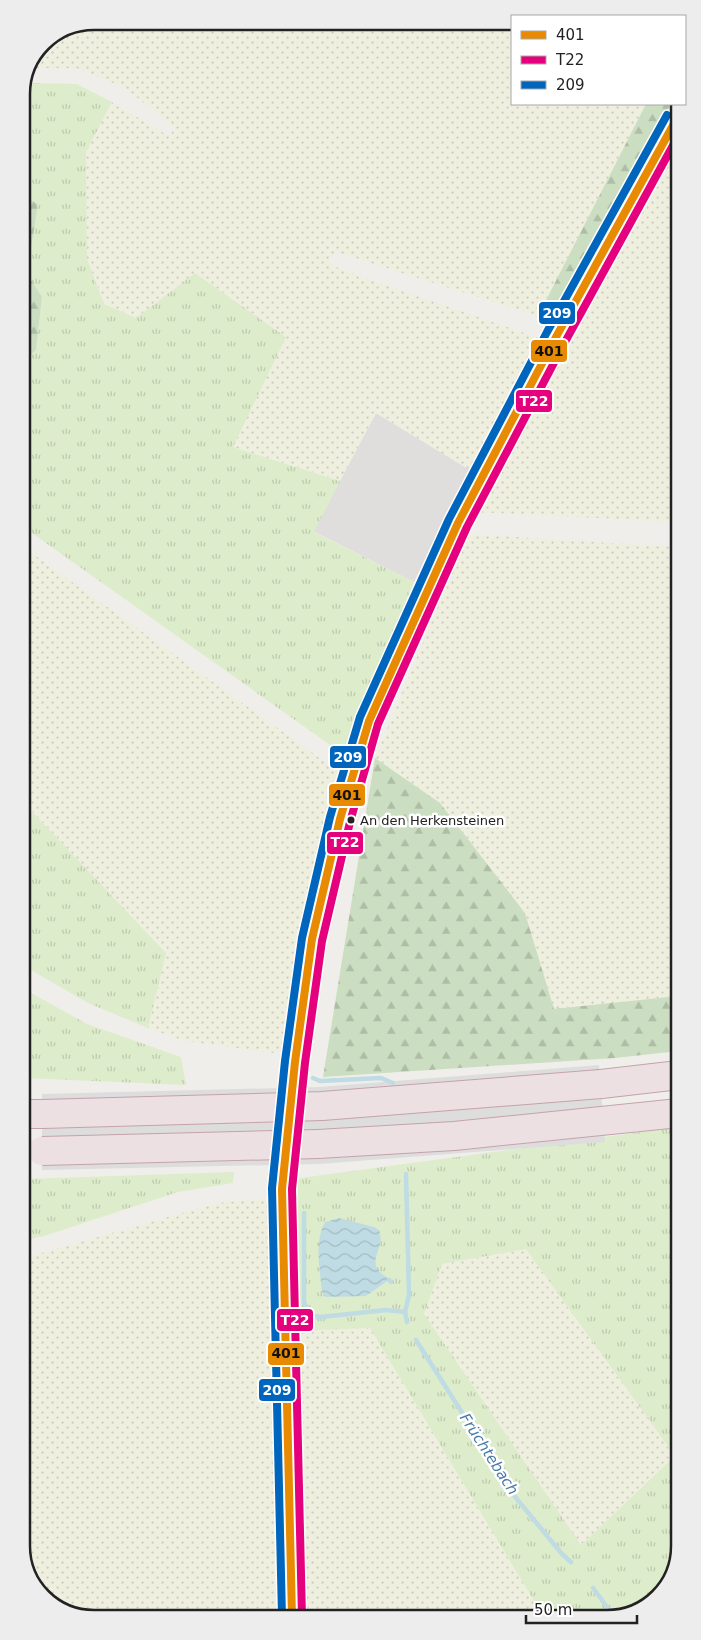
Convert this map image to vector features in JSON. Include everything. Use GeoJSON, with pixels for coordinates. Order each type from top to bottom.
{"type":"FeatureCollection","features":[{"type":"Feature","properties":{"kind":"highway"},"geometry":{"type":"LineString","coordinates":[[33,1114],[322,1106],[601,1084],[671,1076]]}},
{"type":"Feature","properties":{"kind":"highway"},"geometry":{"type":"LineString","coordinates":[[33,1150],[318,1144],[454,1136],[671,1114]]}},
{"type":"Feature","properties":{"kind":"street"},"geometry":{"type":"LineString","coordinates":[[292,1610],[282,1189],[295,1062],[312,939],[340,818],[369,721],[458,523],[556,337],[671,129]]}},
{"type":"Feature","properties":{"kind":"shaded area"},"geometry":{"type":"Polygon","coordinates":[[[376,413],[470,470],[414,582],[313,531],[376,413]]]}},
{"type":"Feature","properties":{"kind":"green space"},"geometry":{"type":"Polygon","coordinates":[[[94,30],[511,30],[511,105],[645,105],[538,316],[336,252],[329,262],[340,269],[539,338],[470,470],[376,413],[340,481],[233,447],[285,336],[195,273],[136,318],[104,304],[87,259],[86,152],[112,102],[169,136],[175,128],[125,88],[76,68],[36,68],[41,58],[58,41],[82,31],[94,30]]]}},
{"type":"Feature","properties":{"kind":"green space"},"geometry":{"type":"Polygon","coordinates":[[[31,83],[77,84],[112,102],[86,152],[87,259],[104,304],[136,318],[195,273],[286,337],[233,447],[340,481],[314,532],[414,582],[378,671],[351,748],[340,752],[30,532],[30,354],[36,349],[42,297],[30,279],[30,256],[38,204],[30,200],[31,83]]]}},
{"type":"Feature","properties":{"kind":"green space"},"geometry":{"type":"Polygon","coordinates":[[[645,105],[670,105],[553,319],[538,316],[645,105]]]}},
{"type":"Feature","properties":{"kind":"green space"},"geometry":{"type":"Polygon","coordinates":[[[671,157],[671,522],[473,512],[568,333],[671,157]]]}},
{"type":"Feature","properties":{"kind":"green space"},"geometry":{"type":"Polygon","coordinates":[[[30,200],[38,204],[30,255],[30,200]]]}},
{"type":"Feature","properties":{"kind":"green space"},"geometry":{"type":"Polygon","coordinates":[[[30,279],[42,297],[36,350],[30,355],[30,279]]]}},
{"type":"Feature","properties":{"kind":"green space"},"geometry":{"type":"Polygon","coordinates":[[[468,534],[671,547],[671,997],[554,1009],[525,913],[440,803],[375,758],[468,534]]]}},
{"type":"Feature","properties":{"kind":"green space"},"geometry":{"type":"Polygon","coordinates":[[[30,552],[341,773],[285,1043],[274,1053],[184,1041],[148,1028],[166,953],[30,809],[30,552]]]}},
{"type":"Feature","properties":{"kind":"green space"},"geometry":{"type":"Polygon","coordinates":[[[375,758],[440,803],[525,913],[554,1009],[671,997],[671,1052],[615,1058],[323,1077],[375,758]]]}},
{"type":"Feature","properties":{"kind":"green space"},"geometry":{"type":"Polygon","coordinates":[[[30,809],[166,953],[148,1028],[88,1003],[30,969],[30,809]]]}},
{"type":"Feature","properties":{"kind":"green space"},"geometry":{"type":"Polygon","coordinates":[[[30,992],[87,1024],[181,1057],[186,1085],[30,1078],[30,992]]]}},
{"type":"Feature","properties":{"kind":"green space"},"geometry":{"type":"Polygon","coordinates":[[[671,1128],[671,1450],[526,1249],[442,1264],[424,1314],[581,1545],[671,1460],[670,1558],[668,1567],[658,1585],[646,1597],[628,1607],[607,1610],[539,1610],[370,1328],[295,1331],[293,1179],[671,1128]]]}},
{"type":"Feature","properties":{"kind":"green space"},"geometry":{"type":"Polygon","coordinates":[[[234,1172],[233,1183],[178,1192],[44,1236],[30,1239],[30,1179],[234,1172]]]}},
{"type":"Feature","properties":{"kind":"green space"},"geometry":{"type":"Polygon","coordinates":[[[274,1198],[282,1610],[90,1610],[78,1608],[55,1597],[43,1585],[33,1567],[31,1558],[30,1256],[217,1203],[274,1198]]]}},
{"type":"Feature","properties":{"kind":"green space"},"geometry":{"type":"Polygon","coordinates":[[[526,1249],[671,1450],[671,1460],[581,1545],[423,1314],[442,1264],[526,1249]]]}},
{"type":"Feature","properties":{"kind":"green space"},"geometry":{"type":"Polygon","coordinates":[[[369,1326],[539,1610],[301,1610],[295,1331],[369,1326]]]}},
{"type":"Feature","properties":{"kind":"water"},"geometry":{"type":"Polygon","coordinates":[[[339,1218],[379,1230],[381,1237],[375,1262],[381,1273],[390,1279],[366,1296],[326,1297],[322,1292],[319,1247],[322,1230],[325,1222],[339,1218]]]}},
{"type":"Feature","properties":{"kind":"pier"},"geometry":{"type":"Polygon","coordinates":[[[599,1065],[605,1142],[319,1164],[42,1170],[42,1094],[319,1087],[599,1065]]]}},
{"type":"Feature","properties":{"kind":"waterway","name":"Früchtebach"},"geometry":{"type":"LineString","coordinates":[[313,1078],[320,1081],[381,1078],[393,1083]]}},
{"type":"Feature","properties":{"kind":"waterway","name":"Früchtebach"},"geometry":{"type":"LineString","coordinates":[[406,1174],[409,1295],[405,1312],[407,1322]]}},
{"type":"Feature","properties":{"kind":"waterway"},"geometry":{"type":"LineString","coordinates":[[304,1213],[304,1303],[313,1316],[321,1317],[386,1310],[405,1312]]}},
{"type":"Feature","properties":{"kind":"waterway","name":"Früchtebach"},"geometry":{"type":"LineString","coordinates":[[416,1340],[516,1498],[562,1554],[571,1562]]}},
{"type":"Feature","properties":{"kind":"waterway","name":"Früchtebach"},"geometry":{"type":"LineString","coordinates":[[593,1588],[609,1610]]}},
{"type":"Feature","properties":{"kind":"transit line","name":"209"},"geometry":{"type":"LineString","coordinates":[[282,1610],[272,1188],[285,1061],[302,938],[330,817],[360,717],[449,519],[547,332],[667,115]]}},
{"type":"Feature","properties":{"kind":"transit line","name":"401"},"geometry":{"type":"LineString","coordinates":[[292,1610],[282,1189],[295,1062],[312,939],[340,819],[369,721],[458,523],[556,337],[671,129]]}},
{"type":"Feature","properties":{"kind":"transit line","name":"T22"},"geometry":{"type":"LineString","coordinates":[[302,1610],[292,1189],[305,1063],[322,941],[350,822],[378,724],[467,527],[565,342],[671,149]]}},
{"type":"Feature","properties":{"kind":"place","name":"An den Herkensteinen"},"geometry":{"type":"Point","coordinates":[351,820]}}]}
